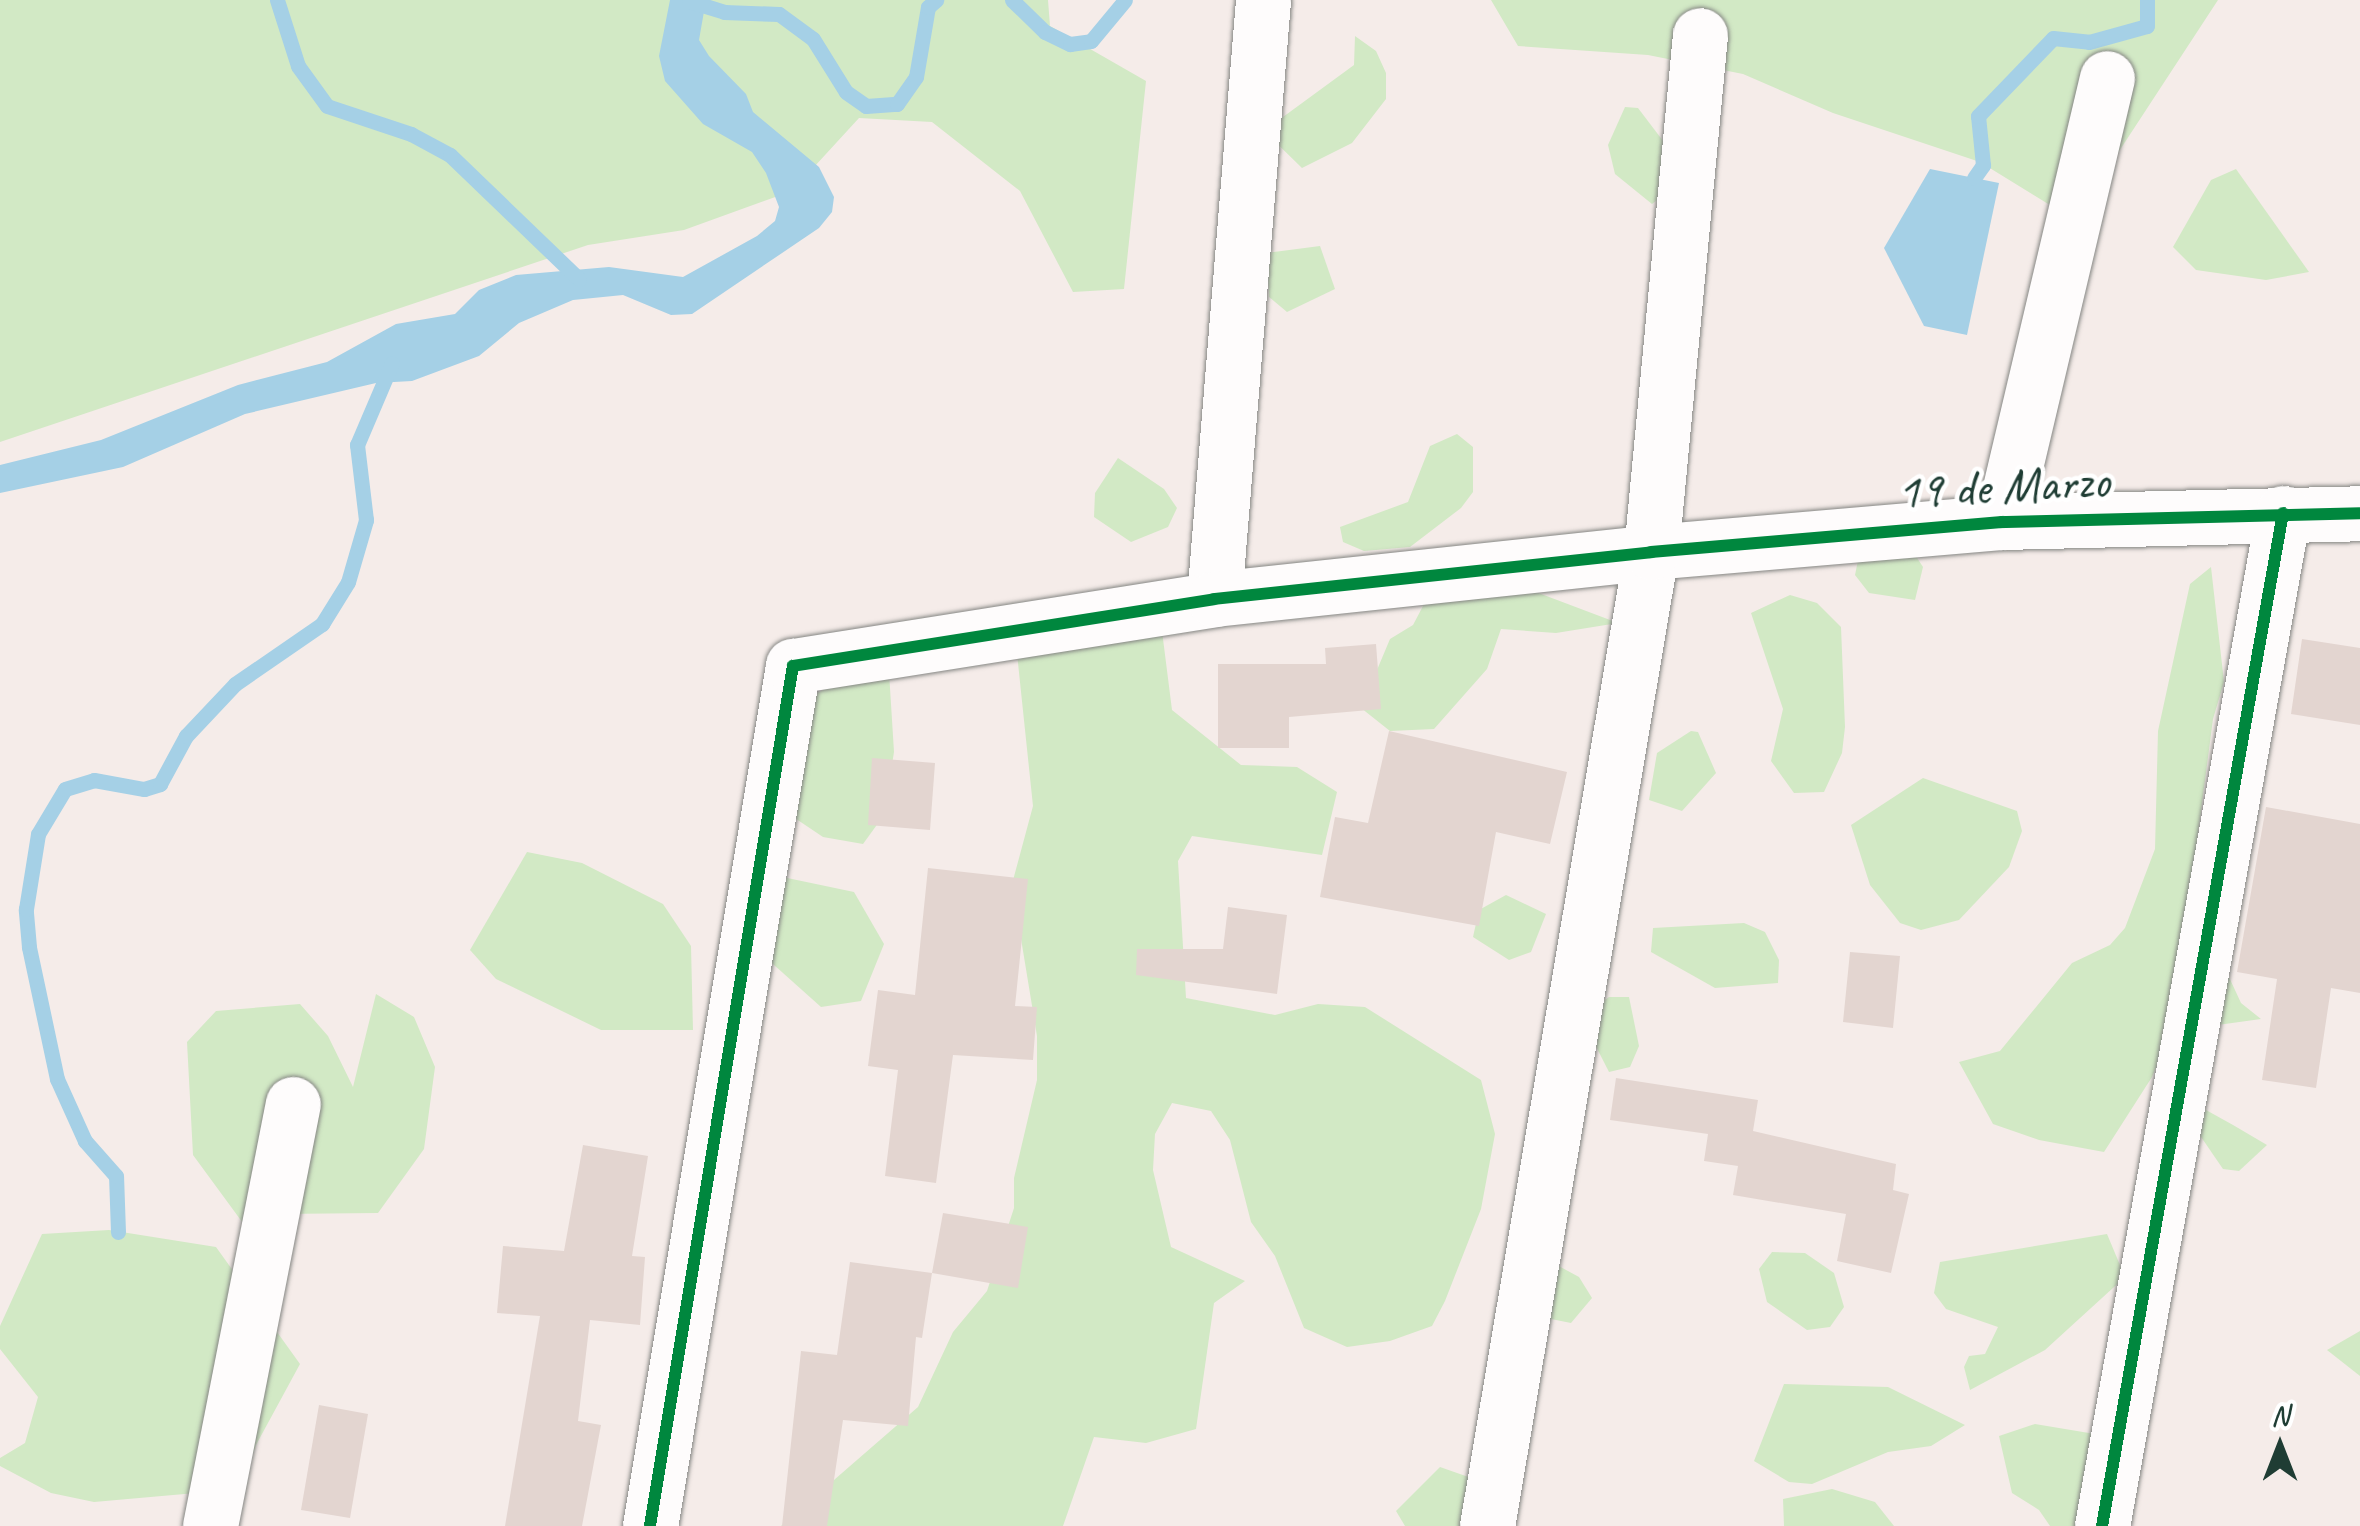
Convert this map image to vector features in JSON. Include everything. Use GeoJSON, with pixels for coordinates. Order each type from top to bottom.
{"type":"FeatureCollection","features":[{"type":"Feature","properties":{"kind":"street"},"geometry":{"type":"LineString","coordinates":[[1214,599],[1263,0]]}},
{"type":"Feature","properties":{"kind":"street"},"geometry":{"type":"LineString","coordinates":[[1488,1526],[1651,552],[1700,35]]}},
{"type":"Feature","properties":{"kind":"street"},"geometry":{"type":"LineString","coordinates":[[2002,522],[2108,78]]}},
{"type":"Feature","properties":{"kind":"street"},"geometry":{"type":"LineString","coordinates":[[2102,1526],[2283,513]]}},
{"type":"Feature","properties":{"kind":"street","name":"19 de Marzo"},"geometry":{"type":"LineString","coordinates":[[650,1526],[793,666],[1214,599],[1651,552],[2002,522],[2360,513]]}},
{"type":"Feature","properties":{"kind":"street"},"geometry":{"type":"LineString","coordinates":[[210,1526],[293,1104]]}},
{"type":"Feature","properties":{"kind":"green space"},"geometry":{"type":"Polygon","coordinates":[[[0,0],[1048,0],[1050,26],[1146,81],[1124,289],[1073,292],[1020,191],[932,122],[859,118],[792,191],[684,230],[588,245],[0,442],[0,0]]]}},
{"type":"Feature","properties":{"kind":"green space"},"geometry":{"type":"Polygon","coordinates":[[[1491,0],[2218,0],[2074,220],[1980,162],[1833,113],[1743,74],[1648,55],[1518,46],[1491,0]]]}},
{"type":"Feature","properties":{"kind":"green space"},"geometry":{"type":"Polygon","coordinates":[[[1355,36],[1376,51],[1386,73],[1386,99],[1352,143],[1302,168],[1264,131],[1354,65],[1355,36]]]}},
{"type":"Feature","properties":{"kind":"green space"},"geometry":{"type":"Polygon","coordinates":[[[1625,107],[1638,108],[1676,158],[1672,188],[1652,204],[1615,174],[1608,145],[1625,107]]]}},
{"type":"Feature","properties":{"kind":"green space"},"geometry":{"type":"Polygon","coordinates":[[[2236,169],[2309,272],[2266,280],[2196,270],[2173,247],[2211,180],[2236,169]]]}},
{"type":"Feature","properties":{"kind":"green space"},"geometry":{"type":"Polygon","coordinates":[[[1320,246],[1335,289],[1287,312],[1269,297],[1267,253],[1320,246]]]}},
{"type":"Feature","properties":{"kind":"green space"},"geometry":{"type":"Polygon","coordinates":[[[1457,434],[1473,447],[1473,492],[1461,508],[1410,547],[1364,551],[1343,542],[1340,527],[1408,502],[1430,446],[1457,434]]]}},
{"type":"Feature","properties":{"kind":"green space"},"geometry":{"type":"Polygon","coordinates":[[[1118,458],[1164,489],[1177,508],[1168,527],[1131,542],[1094,517],[1095,493],[1118,458]]]}},
{"type":"Feature","properties":{"kind":"green space"},"geometry":{"type":"Polygon","coordinates":[[[1904,538],[1923,567],[1915,600],[1869,593],[1855,575],[1860,551],[1904,538]]]}},
{"type":"Feature","properties":{"kind":"green space"},"geometry":{"type":"Polygon","coordinates":[[[2211,567],[2224,682],[2213,719],[2181,964],[2186,998],[2152,1077],[2104,1152],[2039,1140],[1993,1124],[1959,1062],[2000,1051],[2072,963],[2110,945],[2125,928],[2155,849],[2158,731],[2190,584],[2211,567]]]}},
{"type":"Feature","properties":{"kind":"green space"},"geometry":{"type":"Polygon","coordinates":[[[1442,570],[1528,589],[1618,623],[1556,633],[1501,629],[1487,669],[1434,729],[1390,731],[1361,708],[1390,639],[1413,625],[1442,570]]]}},
{"type":"Feature","properties":{"kind":"green space"},"geometry":{"type":"Polygon","coordinates":[[[1790,595],[1817,603],[1841,627],[1845,727],[1842,753],[1824,792],[1794,793],[1771,761],[1783,709],[1751,613],[1790,595]]]}},
{"type":"Feature","properties":{"kind":"green space"},"geometry":{"type":"Polygon","coordinates":[[[1161,623],[1172,710],[1241,765],[1297,767],[1337,792],[1322,855],[1192,836],[1178,861],[1186,998],[1275,1015],[1318,1004],[1365,1007],[1481,1080],[1495,1134],[1481,1209],[1445,1301],[1432,1326],[1390,1341],[1347,1347],[1304,1328],[1275,1256],[1251,1222],[1230,1140],[1211,1111],[1172,1103],[1155,1134],[1153,1170],[1171,1247],[1245,1281],[1214,1303],[1196,1429],[1146,1443],[1094,1437],[1063,1526],[781,1526],[918,1407],[953,1332],[987,1291],[1014,1208],[1014,1178],[1037,1080],[1037,1036],[1012,884],[1033,806],[1014,625],[1161,623]]]}},
{"type":"Feature","properties":{"kind":"green space"},"geometry":{"type":"Polygon","coordinates":[[[888,656],[894,752],[884,815],[863,844],[823,837],[762,796],[781,712],[888,656]]]}},
{"type":"Feature","properties":{"kind":"green space"},"geometry":{"type":"Polygon","coordinates":[[[1691,731],[1698,732],[1716,773],[1682,811],[1649,800],[1657,753],[1691,731]]]}},
{"type":"Feature","properties":{"kind":"green space"},"geometry":{"type":"Polygon","coordinates":[[[1923,778],[2017,811],[2022,831],[2009,867],[1959,920],[1921,930],[1900,923],[1870,885],[1851,825],[1923,778]]]}},
{"type":"Feature","properties":{"kind":"green space"},"geometry":{"type":"Polygon","coordinates":[[[527,852],[582,863],[663,904],[691,946],[693,1030],[601,1030],[496,979],[470,950],[527,852]]]}},
{"type":"Feature","properties":{"kind":"green space"},"geometry":{"type":"Polygon","coordinates":[[[773,875],[854,892],[884,944],[861,1001],[821,1007],[746,940],[773,875]]]}},
{"type":"Feature","properties":{"kind":"green space"},"geometry":{"type":"Polygon","coordinates":[[[1506,895],[1546,914],[1531,952],[1509,960],[1473,937],[1479,910],[1506,895]]]}},
{"type":"Feature","properties":{"kind":"green space"},"geometry":{"type":"Polygon","coordinates":[[[1744,923],[1765,932],[1779,960],[1778,983],[1715,988],[1651,952],[1653,928],[1744,923]]]}},
{"type":"Feature","properties":{"kind":"green space"},"geometry":{"type":"Polygon","coordinates":[[[2229,977],[2241,1003],[2261,1019],[2196,1028],[2229,977]]]}},
{"type":"Feature","properties":{"kind":"green space"},"geometry":{"type":"Polygon","coordinates":[[[376,994],[414,1017],[435,1067],[424,1149],[378,1213],[278,1214],[248,1230],[193,1155],[187,1042],[216,1011],[300,1004],[328,1036],[353,1087],[376,994]]]}},
{"type":"Feature","properties":{"kind":"green space"},"geometry":{"type":"Polygon","coordinates":[[[1609,997],[1629,997],[1639,1046],[1630,1067],[1609,1072],[1581,1017],[1609,997]]]}},
{"type":"Feature","properties":{"kind":"green space"},"geometry":{"type":"Polygon","coordinates":[[[2197,1105],[2267,1145],[2239,1171],[2223,1169],[2199,1134],[2197,1105]]]}},
{"type":"Feature","properties":{"kind":"green space"},"geometry":{"type":"Polygon","coordinates":[[[109,1230],[216,1247],[300,1364],[256,1445],[241,1489],[94,1502],[51,1493],[0,1466],[0,1458],[25,1443],[38,1397],[0,1349],[0,1326],[42,1234],[109,1230]]]}},
{"type":"Feature","properties":{"kind":"green space"},"geometry":{"type":"Polygon","coordinates":[[[2107,1234],[2125,1277],[2045,1350],[1970,1390],[1964,1367],[1969,1356],[1985,1354],[1998,1327],[1946,1309],[1934,1293],[1940,1262],[2107,1234]]]}},
{"type":"Feature","properties":{"kind":"green space"},"geometry":{"type":"Polygon","coordinates":[[[1772,1252],[1805,1253],[1834,1273],[1844,1307],[1830,1327],[1807,1330],[1767,1302],[1759,1269],[1772,1252]]]}},
{"type":"Feature","properties":{"kind":"green space"},"geometry":{"type":"Polygon","coordinates":[[[1555,1264],[1579,1277],[1592,1298],[1571,1323],[1536,1316],[1555,1264]]]}},
{"type":"Feature","properties":{"kind":"green space"},"geometry":{"type":"Polygon","coordinates":[[[2360,1331],[2360,1376],[2327,1350],[2360,1331]]]}},
{"type":"Feature","properties":{"kind":"green space"},"geometry":{"type":"Polygon","coordinates":[[[1784,1384],[1888,1387],[1965,1425],[1931,1446],[1888,1452],[1812,1484],[1789,1482],[1754,1461],[1784,1384]]]}},
{"type":"Feature","properties":{"kind":"green space"},"geometry":{"type":"Polygon","coordinates":[[[2035,1424],[2107,1436],[2116,1526],[2050,1526],[2039,1510],[2012,1493],[1999,1436],[2035,1424]]]}},
{"type":"Feature","properties":{"kind":"green space"},"geometry":{"type":"Polygon","coordinates":[[[1440,1467],[1477,1480],[1493,1526],[1405,1526],[1396,1511],[1440,1467]]]}},
{"type":"Feature","properties":{"kind":"green space"},"geometry":{"type":"Polygon","coordinates":[[[1832,1489],[1875,1502],[1894,1526],[1784,1526],[1783,1499],[1832,1489]]]}},
{"type":"Feature","properties":{"kind":"water"},"geometry":{"type":"Polygon","coordinates":[[[670,0],[706,0],[699,40],[709,56],[746,94],[753,112],[819,167],[834,197],[832,212],[819,228],[692,314],[671,315],[623,295],[573,300],[519,323],[479,356],[412,381],[376,383],[245,414],[123,467],[0,493],[0,465],[101,440],[238,385],[327,362],[396,324],[455,314],[479,290],[516,275],[609,267],[683,277],[757,236],[775,221],[779,207],[766,173],[752,152],[703,124],[665,81],[659,56],[670,0]]]}},
{"type":"Feature","properties":{"kind":"water"},"geometry":{"type":"Polygon","coordinates":[[[1930,169],[1999,183],[1967,335],[1924,326],[1884,248],[1930,169]]]}},
{"type":"Feature","properties":{"kind":"building"},"geometry":{"type":"Polygon","coordinates":[[[2302,639],[2360,648],[2360,725],[2291,714],[2302,639]]]}},
{"type":"Feature","properties":{"kind":"building"},"geometry":{"type":"Polygon","coordinates":[[[1376,644],[1381,709],[1289,717],[1289,748],[1218,748],[1218,664],[1326,664],[1325,648],[1376,644]]]}},
{"type":"Feature","properties":{"kind":"building"},"geometry":{"type":"Polygon","coordinates":[[[1389,731],[1567,772],[1550,844],[1496,832],[1479,926],[1320,897],[1335,817],[1368,823],[1389,731]]]}},
{"type":"Feature","properties":{"kind":"building"},"geometry":{"type":"Polygon","coordinates":[[[872,758],[935,763],[930,830],[868,825],[872,758]]]}},
{"type":"Feature","properties":{"kind":"building"},"geometry":{"type":"Polygon","coordinates":[[[2266,807],[2360,824],[2360,993],[2331,988],[2316,1088],[2262,1080],[2277,979],[2237,972],[2266,807]]]}},
{"type":"Feature","properties":{"kind":"building"},"geometry":{"type":"Polygon","coordinates":[[[928,868],[1028,879],[1015,1006],[1037,1007],[1033,1060],[953,1055],[936,1183],[885,1176],[898,1070],[868,1066],[878,990],[915,995],[928,868]]]}},
{"type":"Feature","properties":{"kind":"building"},"geometry":{"type":"Polygon","coordinates":[[[1228,907],[1287,915],[1277,994],[1136,975],[1137,949],[1223,949],[1228,907]]]}},
{"type":"Feature","properties":{"kind":"building"},"geometry":{"type":"Polygon","coordinates":[[[1850,952],[1900,956],[1893,1028],[1843,1022],[1850,952]]]}},
{"type":"Feature","properties":{"kind":"building"},"geometry":{"type":"Polygon","coordinates":[[[1616,1078],[1758,1100],[1753,1131],[1896,1164],[1893,1190],[1909,1194],[1891,1273],[1837,1261],[1846,1214],[1733,1195],[1738,1166],[1704,1161],[1708,1134],[1610,1120],[1616,1078]]]}},
{"type":"Feature","properties":{"kind":"building"},"geometry":{"type":"Polygon","coordinates":[[[583,1145],[648,1156],[632,1256],[645,1257],[640,1325],[590,1320],[578,1421],[601,1425],[582,1526],[505,1526],[540,1316],[497,1313],[503,1246],[564,1251],[583,1145]]]}},
{"type":"Feature","properties":{"kind":"building"},"geometry":{"type":"Polygon","coordinates":[[[943,1213],[1028,1227],[1018,1288],[932,1273],[943,1213]]]}},
{"type":"Feature","properties":{"kind":"building"},"geometry":{"type":"Polygon","coordinates":[[[850,1262],[932,1273],[922,1338],[916,1337],[908,1426],[843,1420],[827,1526],[782,1526],[801,1351],[837,1355],[850,1262]]]}},
{"type":"Feature","properties":{"kind":"building"},"geometry":{"type":"Polygon","coordinates":[[[319,1405],[368,1414],[350,1518],[301,1510],[319,1405]]]}},
{"type":"Feature","properties":{"kind":"waterway"},"geometry":{"type":"LineString","coordinates":[[277,0],[298,66],[327,106],[411,134],[450,155],[579,279]]}},
{"type":"Feature","properties":{"kind":"waterway"},"geometry":{"type":"LineString","coordinates":[[689,1],[724,12],[779,14],[813,39],[846,92],[866,106],[897,104],[916,77],[928,7],[936,0]]}},
{"type":"Feature","properties":{"kind":"waterway"},"geometry":{"type":"LineString","coordinates":[[1012,0],[1045,32],[1070,44],[1091,41],[1125,0]]}},
{"type":"Feature","properties":{"kind":"waterway"},"geometry":{"type":"LineString","coordinates":[[1974,178],[1983,165],[1978,116],[2053,38],[2089,42],[2147,26],[2147,0]]}},
{"type":"Feature","properties":{"kind":"waterway"},"geometry":{"type":"LineString","coordinates":[[118,1232],[116,1176],[85,1141],[57,1079],[29,947],[26,909],[38,834],[65,789],[94,780],[144,789],[160,784],[186,736],[235,684],[322,624],[348,582],[366,520],[357,445],[392,363]]}},
{"type":"Feature","properties":{"kind":"cycle path"},"geometry":{"type":"LineString","coordinates":[[2102,1526],[2283,513]]}},
{"type":"Feature","properties":{"kind":"cycle path"},"geometry":{"type":"LineString","coordinates":[[650,1526],[793,666],[1214,599],[1651,552],[2002,522],[2360,513]]}}]}
